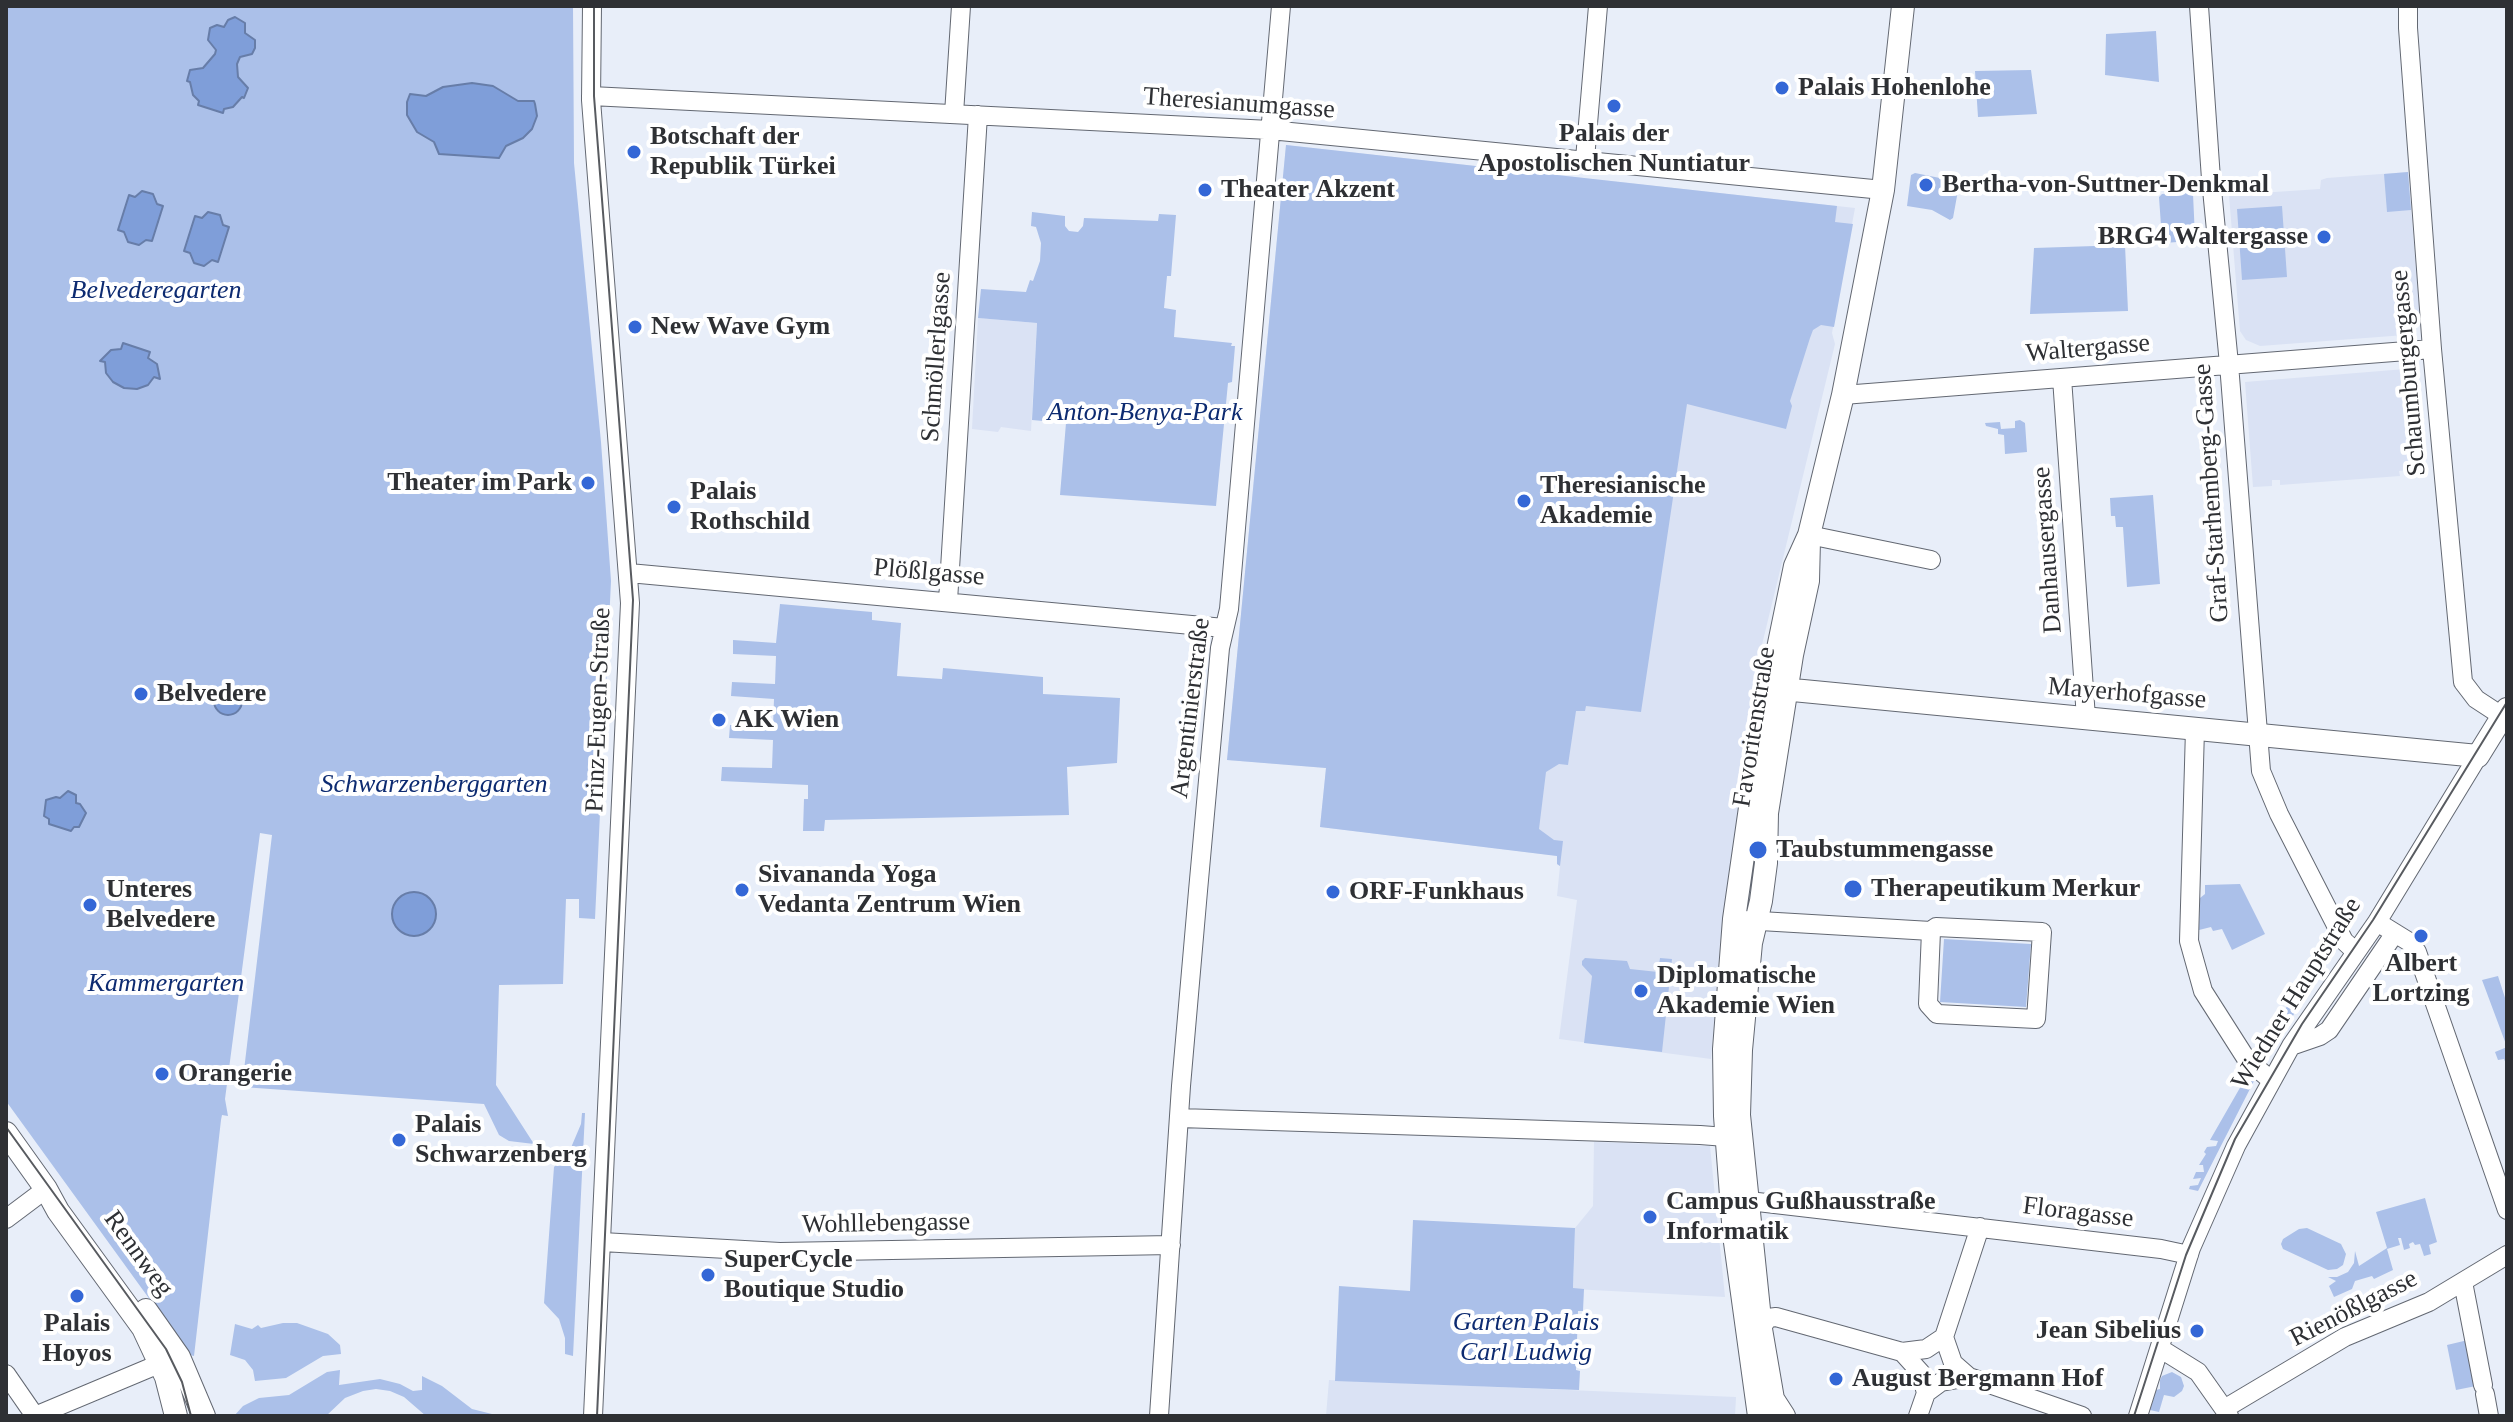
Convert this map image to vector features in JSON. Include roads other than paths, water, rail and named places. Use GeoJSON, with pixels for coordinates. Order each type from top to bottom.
{"type":"FeatureCollection","features":[{"type":"Feature","properties":{"kind":"main road","name":"Favoritenstraße"},"geometry":{"type":"LineString","coordinates":[[1784,1416],[1773,1399],[1767,1374],[1749,1201],[1726,1137],[1724,1049],[1734,919],[1761,731],[1778,688],[1808,581],[1809,535],[1843,395],[1903,6]]}},
{"type":"Feature","properties":{"kind":"main road","name":"Favoritenstraße"},"geometry":{"type":"LineString","coordinates":[[1759,1416],[1734,1235],[1741,1050],[1750,954],[1766,863],[1767,813],[1778,688]]}},
{"type":"Feature","properties":{"kind":"main road","name":"Mayerhofgasse"},"geometry":{"type":"LineString","coordinates":[[1778,688],[2478,756]]}},
{"type":"Feature","properties":{"kind":"main road","name":"Wiedner Hauptstraße"},"geometry":{"type":"LineString","coordinates":[[2478,756],[2505,713]]}},
{"type":"Feature","properties":{"kind":"main road","name":"Rennweg"},"geometry":{"type":"LineString","coordinates":[[6,1133],[58,1211],[169,1361]]}},
{"type":"Feature","properties":{"kind":"main road"},"geometry":{"type":"LineString","coordinates":[[169,1361],[176,1416]]}},
{"type":"Feature","properties":{"kind":"main road"},"geometry":{"type":"LineString","coordinates":[[169,1361],[204,1416]]}},
{"type":"Feature","properties":{"kind":"street","name":"Prinz-Eugen-Straße"},"geometry":{"type":"LineString","coordinates":[[592,6],[591,96],[629,573],[630,631],[593,1416]]}},
{"type":"Feature","properties":{"kind":"street"},"geometry":{"type":"LineString","coordinates":[[954,114],[961,6]]}},
{"type":"Feature","properties":{"kind":"street","name":"Argentinierstraße"},"geometry":{"type":"LineString","coordinates":[[1159,1416],[1197,906],[1224,628],[1235,548],[1281,6]]}},
{"type":"Feature","properties":{"kind":"street"},"geometry":{"type":"LineString","coordinates":[[1585,159],[1598,6]]}},
{"type":"Feature","properties":{"kind":"street","name":"Graf-Starhemberg-Gasse"},"geometry":{"type":"LineString","coordinates":[[2199,6],[2261,771],[2279,814],[2344,941],[2356,952]]}},
{"type":"Feature","properties":{"kind":"street","name":"Schaumburgergasse"},"geometry":{"type":"LineString","coordinates":[[2408,6],[2432,349],[2463,682],[2476,699],[2505,713]]}},
{"type":"Feature","properties":{"kind":"street","name":"Theresianumgasse"},"geometry":{"type":"LineString","coordinates":[[591,96],[1270,130],[1874,188]]}},
{"type":"Feature","properties":{"kind":"street","name":"Schmöllerlgasse"},"geometry":{"type":"LineString","coordinates":[[948,601],[978,115]]}},
{"type":"Feature","properties":{"kind":"street","name":"Waltergasse"},"geometry":{"type":"LineString","coordinates":[[1843,395],[2432,349]]}},
{"type":"Feature","properties":{"kind":"street","name":"Danhausergasse"},"geometry":{"type":"LineString","coordinates":[[2062,378],[2086,718]]}},
{"type":"Feature","properties":{"kind":"street"},"geometry":{"type":"LineString","coordinates":[[1809,535],[1931,560]]}},
{"type":"Feature","properties":{"kind":"street","name":"Plößlgasse"},"geometry":{"type":"LineString","coordinates":[[629,573],[1224,628]]}},
{"type":"Feature","properties":{"kind":"street"},"geometry":{"type":"LineString","coordinates":[[2195,729],[2189,941],[2203,991],[2247,1060],[2271,1080]]}},
{"type":"Feature","properties":{"kind":"street","name":"Wiedner Hauptstraße"},"geometry":{"type":"LineString","coordinates":[[2138,1416],[2189,1255],[2223,1172],[2291,1046],[2377,922],[2478,756]]}},
{"type":"Feature","properties":{"kind":"street"},"geometry":{"type":"LineString","coordinates":[[1734,919],[1931,931],[1936,927],[2042,932],[2036,1019],[1937,1014],[1928,1004],[1931,931]]}},
{"type":"Feature","properties":{"kind":"street"},"geometry":{"type":"LineString","coordinates":[[2377,922],[2411,943],[2418,955],[2507,1210]]}},
{"type":"Feature","properties":{"kind":"street"},"geometry":{"type":"LineString","coordinates":[[2291,1046],[2329,1030],[2395,933]]}},
{"type":"Feature","properties":{"kind":"street"},"geometry":{"type":"LineString","coordinates":[[1180,1118],[1726,1137]]}},
{"type":"Feature","properties":{"kind":"street"},"geometry":{"type":"LineString","coordinates":[[6,1219],[46,1189]]}},
{"type":"Feature","properties":{"kind":"street","name":"Floragasse"},"geometry":{"type":"LineString","coordinates":[[1749,1201],[2161,1249],[2189,1255]]}},
{"type":"Feature","properties":{"kind":"street"},"geometry":{"type":"LineString","coordinates":[[1980,1227],[1944,1337],[1953,1363],[1969,1377],[2082,1416]]}},
{"type":"Feature","properties":{"kind":"street","name":"Wohllebengasse"},"geometry":{"type":"LineString","coordinates":[[602,1242],[780,1252],[1171,1245]]}},
{"type":"Feature","properties":{"kind":"street","name":"Rienößlgasse"},"geometry":{"type":"LineString","coordinates":[[2226,1413],[2354,1332],[2429,1302],[2507,1255]]}},
{"type":"Feature","properties":{"kind":"street"},"geometry":{"type":"LineString","coordinates":[[2463,1282],[2489,1416]]}},
{"type":"Feature","properties":{"kind":"street"},"geometry":{"type":"LineString","coordinates":[[1761,1329],[1768,1318],[1776,1317],[1902,1352],[1926,1349],[1944,1337]]}},
{"type":"Feature","properties":{"kind":"street"},"geometry":{"type":"LineString","coordinates":[[2161,1349],[2198,1372],[2226,1413]]}},
{"type":"Feature","properties":{"kind":"street"},"geometry":{"type":"LineString","coordinates":[[1902,1352],[1921,1373],[1926,1393],[1918,1416]]}},
{"type":"Feature","properties":{"kind":"street"},"geometry":{"type":"LineString","coordinates":[[6,1374],[35,1416],[169,1361]]}},
{"type":"Feature","properties":{"kind":"street"},"geometry":{"type":"LineString","coordinates":[[1926,1393],[1941,1382],[1969,1377]]}},
{"type":"Feature","properties":{"kind":"tram line"},"geometry":{"type":"LineString","coordinates":[[594,6],[594,96],[633,600],[597,1416]]}},
{"type":"Feature","properties":{"kind":"tram line"},"geometry":{"type":"LineString","coordinates":[[2134,1416],[2186,1255],[2235,1139],[2302,1024],[2373,920],[2507,702]]}},
{"type":"Feature","properties":{"kind":"tram line"},"geometry":{"type":"LineString","coordinates":[[6,1127],[166,1349],[182,1382],[191,1416]]}},
{"type":"Feature","properties":{"kind":"place","name":"Palais Hohenlohe"},"geometry":{"type":"Point","coordinates":[1782,88]}},
{"type":"Feature","properties":{"kind":"place","name":"Palais der Apostolischen Nuntiatur"},"geometry":{"type":"Point","coordinates":[1614,106]}},
{"type":"Feature","properties":{"kind":"place","name":"Botschaft der Republik Türkei"},"geometry":{"type":"Point","coordinates":[634,152]}},
{"type":"Feature","properties":{"kind":"place","name":"Bertha-von-Suttner-Denkmal"},"geometry":{"type":"Point","coordinates":[1926,185]}},
{"type":"Feature","properties":{"kind":"place","name":"Theater Akzent"},"geometry":{"type":"Point","coordinates":[1205,190]}},
{"type":"Feature","properties":{"kind":"place","name":"BRG4 Waltergasse"},"geometry":{"type":"Point","coordinates":[2324,237]}},
{"type":"Feature","properties":{"kind":"place","name":"New Wave Gym"},"geometry":{"type":"Point","coordinates":[635,327]}},
{"type":"Feature","properties":{"kind":"place","name":"Theater im Park"},"geometry":{"type":"Point","coordinates":[588,483]}},
{"type":"Feature","properties":{"kind":"place","name":"Theresianische Akademie"},"geometry":{"type":"Point","coordinates":[1524,501]}},
{"type":"Feature","properties":{"kind":"place","name":"Palais Rothschild"},"geometry":{"type":"Point","coordinates":[674,507]}},
{"type":"Feature","properties":{"kind":"place","name":"Belvedere"},"geometry":{"type":"Point","coordinates":[141,694]}},
{"type":"Feature","properties":{"kind":"place","name":"AK Wien"},"geometry":{"type":"Point","coordinates":[719,720]}},
{"type":"Feature","properties":{"kind":"place","name":"Taubstummengasse"},"geometry":{"type":"Point","coordinates":[1758,850]}},
{"type":"Feature","properties":{"kind":"place","name":"Therapeutikum Merkur"},"geometry":{"type":"Point","coordinates":[1853,889]}},
{"type":"Feature","properties":{"kind":"place","name":"Sivananda Yoga Vedanta Zentrum Wien"},"geometry":{"type":"Point","coordinates":[742,890]}},
{"type":"Feature","properties":{"kind":"place","name":"ORF-Funkhaus"},"geometry":{"type":"Point","coordinates":[1333,892]}},
{"type":"Feature","properties":{"kind":"place","name":"Unteres Belvedere"},"geometry":{"type":"Point","coordinates":[90,905]}},
{"type":"Feature","properties":{"kind":"place","name":"Albert Lortzing"},"geometry":{"type":"Point","coordinates":[2421,936]}},
{"type":"Feature","properties":{"kind":"place","name":"Diplomatische Akademie Wien"},"geometry":{"type":"Point","coordinates":[1641,991]}},
{"type":"Feature","properties":{"kind":"place","name":"Orangerie"},"geometry":{"type":"Point","coordinates":[162,1074]}},
{"type":"Feature","properties":{"kind":"place","name":"Palais Schwarzenberg"},"geometry":{"type":"Point","coordinates":[399,1140]}},
{"type":"Feature","properties":{"kind":"place","name":"Campus Gußhausstraße Informatik"},"geometry":{"type":"Point","coordinates":[1650,1217]}},
{"type":"Feature","properties":{"kind":"place","name":"SuperCycle Boutique Studio"},"geometry":{"type":"Point","coordinates":[708,1275]}},
{"type":"Feature","properties":{"kind":"place","name":"Palais Hoyos"},"geometry":{"type":"Point","coordinates":[77,1296]}},
{"type":"Feature","properties":{"kind":"place","name":"Jean Sibelius"},"geometry":{"type":"Point","coordinates":[2197,1331]}},
{"type":"Feature","properties":{"kind":"place","name":"August Bergmann Hof"},"geometry":{"type":"Point","coordinates":[1836,1379]}},
{"type":"Feature","properties":{"kind":"park label","name":"Belvederegarten"},"geometry":{"type":"Point","coordinates":[156,291]}},
{"type":"Feature","properties":{"kind":"park label","name":"Anton-Benya-Park"},"geometry":{"type":"Point","coordinates":[1145,413]}},
{"type":"Feature","properties":{"kind":"park label","name":"Schwarzenberggarten"},"geometry":{"type":"Point","coordinates":[434,785]}},
{"type":"Feature","properties":{"kind":"park label","name":"Kammergarten"},"geometry":{"type":"Point","coordinates":[166,984]}},
{"type":"Feature","properties":{"kind":"park label","name":"Garten Palais Carl Ludwig"},"geometry":{"type":"Point","coordinates":[1526,1338]}}]}
